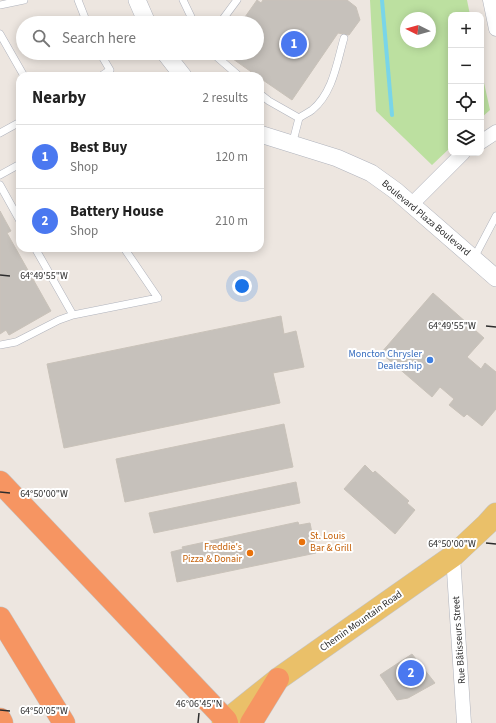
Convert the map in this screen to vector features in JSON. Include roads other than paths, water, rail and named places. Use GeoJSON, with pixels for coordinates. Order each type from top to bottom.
{"type":"FeatureCollection","features":[{"type":"Feature","properties":{"kind":"highway"},"geometry":{"type":"LineString","coordinates":[[0,482],[225,722]]}},
{"type":"Feature","properties":{"kind":"highway"},"geometry":{"type":"LineString","coordinates":[[0,618],[64,723]]}},
{"type":"Feature","properties":{"kind":"highway"},"geometry":{"type":"LineString","coordinates":[[252,723],[278,679]]}},
{"type":"Feature","properties":{"kind":"highway"},"geometry":{"type":"LineString","coordinates":[[0,719],[2,723]]}},
{"type":"Feature","properties":{"kind":"main road","name":"Chemin Mountain Road"},"geometry":{"type":"LineString","coordinates":[[225,722],[278,679],[453,556],[488,524],[496,514]]}},
{"type":"Feature","properties":{"kind":"street"},"geometry":{"type":"LineString","coordinates":[[137,0],[144,16]]}},
{"type":"Feature","properties":{"kind":"street"},"geometry":{"type":"LineString","coordinates":[[490,0],[496,29]]}},
{"type":"Feature","properties":{"kind":"street"},"geometry":{"type":"LineString","coordinates":[[170,60],[178,72]]}},
{"type":"Feature","properties":{"kind":"street"},"geometry":{"type":"LineString","coordinates":[[484,140],[496,132]]}},
{"type":"Feature","properties":{"kind":"street","name":"Boulevard Plaza Boulevard"},"geometry":{"type":"LineString","coordinates":[[264,135],[337,158],[371,173],[412,204],[496,278]]}},
{"type":"Feature","properties":{"kind":"street"},"geometry":{"type":"LineString","coordinates":[[412,204],[460,156]]}},
{"type":"Feature","properties":{"kind":"street","name":"Rue Bâtisseurs Street"},"geometry":{"type":"LineString","coordinates":[[453,556],[464,723]]}},
{"type":"Feature","properties":{"kind":"lane"},"geometry":{"type":"LineString","coordinates":[[0,5],[24,0]]}},
{"type":"Feature","properties":{"kind":"lane"},"geometry":{"type":"LineString","coordinates":[[78,0],[84,16]]}},
{"type":"Feature","properties":{"kind":"lane"},"geometry":{"type":"LineString","coordinates":[[183,0],[191,16]]}},
{"type":"Feature","properties":{"kind":"lane"},"geometry":{"type":"LineString","coordinates":[[225,16],[237,0]]}},
{"type":"Feature","properties":{"kind":"lane"},"geometry":{"type":"LineString","coordinates":[[0,34],[22,72]]}},
{"type":"Feature","properties":{"kind":"lane"},"geometry":{"type":"LineString","coordinates":[[292,144],[299,118],[312,110],[322,100],[329,86],[344,38]]}},
{"type":"Feature","properties":{"kind":"lane"},"geometry":{"type":"LineString","coordinates":[[104,60],[110,70],[107,72]]}},
{"type":"Feature","properties":{"kind":"lane"},"geometry":{"type":"LineString","coordinates":[[220,60],[234,72]]}},
{"type":"Feature","properties":{"kind":"lane"},"geometry":{"type":"LineString","coordinates":[[264,97],[299,118]]}},
{"type":"Feature","properties":{"kind":"lane"},"geometry":{"type":"LineString","coordinates":[[0,133],[16,124]]}},
{"type":"Feature","properties":{"kind":"lane"},"geometry":{"type":"LineString","coordinates":[[0,175],[16,166]]}},
{"type":"Feature","properties":{"kind":"lane"},"geometry":{"type":"LineString","coordinates":[[0,185],[16,214]]}},
{"type":"Feature","properties":{"kind":"lane"},"geometry":{"type":"LineString","coordinates":[[474,258],[495,220]]}},
{"type":"Feature","properties":{"kind":"lane"},"geometry":{"type":"LineString","coordinates":[[37,252],[73,315]]}},
{"type":"Feature","properties":{"kind":"lane"},"geometry":{"type":"LineString","coordinates":[[0,345],[16,342],[59,320],[73,315],[158,298],[127,252]]}},
{"type":"Feature","properties":{"kind":"waterway"},"geometry":{"type":"LineString","coordinates":[[382,0],[392,115]]}},
{"type":"Feature","properties":{"kind":"place","name":"Best Buy"},"geometry":{"type":"Point","coordinates":[294,44]}},
{"type":"Feature","properties":{"kind":"place","name":"Moncton Chrysler Dealership"},"geometry":{"type":"Point","coordinates":[430,360]}},
{"type":"Feature","properties":{"kind":"place","name":"St. Louis Bar & Grill"},"geometry":{"type":"Point","coordinates":[302,542]}},
{"type":"Feature","properties":{"kind":"place","name":"Freddie's Pizza & Donair"},"geometry":{"type":"Point","coordinates":[250,553]}},
{"type":"Feature","properties":{"kind":"place","name":"Battery House"},"geometry":{"type":"Point","coordinates":[411,673]}}]}
